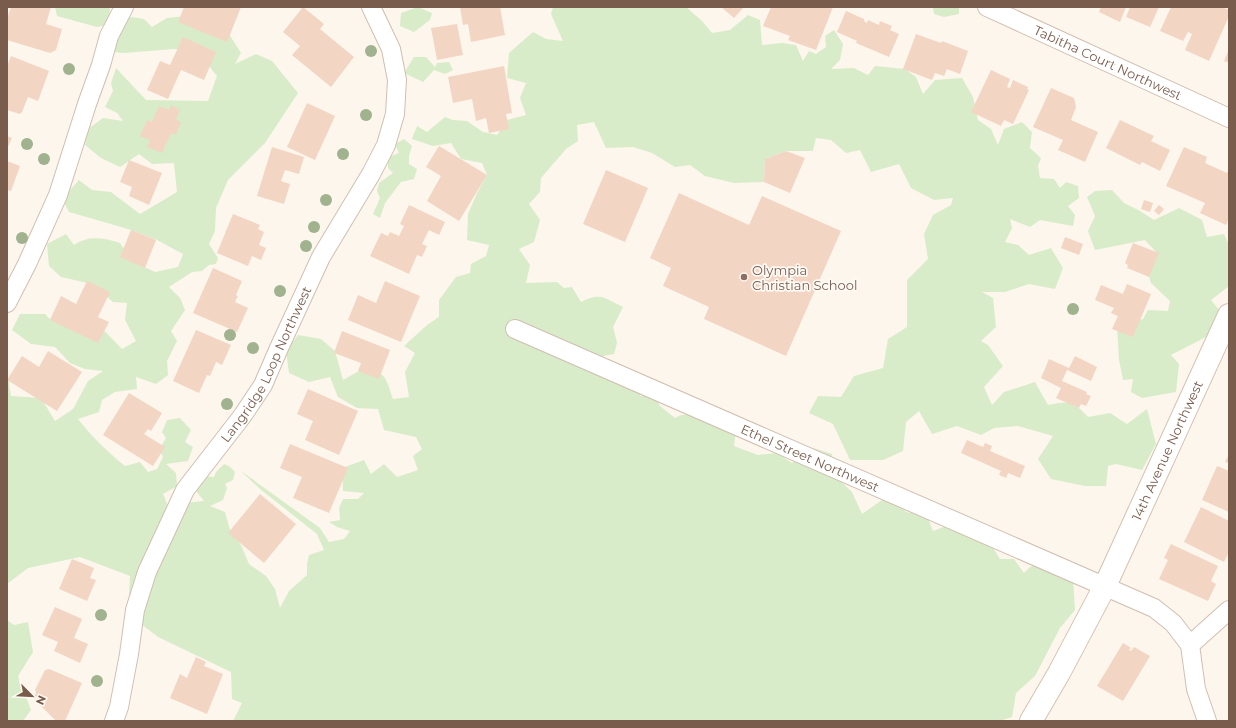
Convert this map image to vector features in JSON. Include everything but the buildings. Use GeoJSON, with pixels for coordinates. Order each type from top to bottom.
{"type":"FeatureCollection","features":[{"type":"Feature","properties":{"kind":"street"},"geometry":{"type":"LineString","coordinates":[[7,303],[27,264],[58,195],[101,65],[109,36],[124,7]]}},
{"type":"Feature","properties":{"kind":"street","name":"Langridge Loop Northwest"},"geometry":{"type":"LineString","coordinates":[[114,721],[119,707],[129,654],[135,610],[147,572],[185,490],[243,415],[263,385],[321,257],[371,174],[386,144],[395,114],[397,80],[390,49],[371,7]]}},
{"type":"Feature","properties":{"kind":"street","name":"Tabitha Court Northwest"},"geometry":{"type":"LineString","coordinates":[[987,7],[1229,118]]}},
{"type":"Feature","properties":{"kind":"street","name":"14th Avenue Northwest"},"geometry":{"type":"LineString","coordinates":[[1031,721],[1060,673],[1105,586],[1226,327]]}},
{"type":"Feature","properties":{"kind":"street","name":"Ethel Street Northwest"},"geometry":{"type":"LineString","coordinates":[[515,329],[1154,608],[1173,623],[1190,645]]}},
{"type":"Feature","properties":{"kind":"street"},"geometry":{"type":"LineString","coordinates":[[1207,721],[1196,689],[1190,645],[1229,610]]}},
{"type":"Feature","properties":{"kind":"green space"},"geometry":{"type":"Polygon","coordinates":[[[55,7],[110,7],[109,22],[132,17],[144,19],[152,27],[167,18],[186,16],[229,34],[241,53],[235,64],[256,54],[272,61],[298,93],[265,143],[228,180],[216,208],[215,231],[209,244],[218,258],[216,264],[209,265],[202,271],[192,272],[169,287],[180,298],[185,310],[171,331],[177,341],[167,361],[168,375],[156,384],[136,377],[137,389],[115,392],[102,400],[99,412],[78,419],[100,444],[125,466],[140,462],[148,472],[157,469],[163,457],[159,449],[166,438],[162,432],[167,420],[180,418],[191,430],[185,442],[193,447],[188,461],[166,464],[176,473],[177,486],[163,494],[167,504],[164,520],[183,503],[204,501],[196,491],[202,476],[214,477],[216,472],[224,464],[229,466],[235,472],[233,480],[225,484],[227,488],[223,500],[210,506],[225,512],[230,530],[241,545],[249,564],[266,576],[275,589],[280,608],[289,591],[307,575],[309,555],[324,550],[317,534],[260,489],[241,471],[320,528],[329,542],[344,539],[350,531],[337,527],[329,522],[340,520],[339,508],[343,499],[358,499],[364,493],[343,491],[342,468],[364,460],[371,474],[384,464],[397,477],[418,470],[413,456],[422,449],[416,437],[384,430],[378,409],[357,408],[338,397],[330,377],[309,382],[289,373],[286,351],[298,335],[321,339],[335,351],[343,380],[366,367],[385,378],[393,399],[409,397],[405,372],[415,353],[404,346],[427,325],[439,317],[439,300],[456,277],[470,273],[471,264],[486,256],[489,245],[467,240],[468,214],[487,175],[482,163],[461,159],[451,143],[433,146],[412,139],[417,126],[427,132],[445,117],[453,120],[467,121],[483,132],[497,135],[507,120],[526,115],[520,98],[526,83],[507,78],[509,53],[533,32],[546,39],[563,41],[551,14],[553,7],[686,7],[702,21],[712,33],[730,30],[748,15],[760,20],[762,45],[782,43],[796,45],[803,61],[809,51],[816,54],[826,47],[825,36],[834,30],[843,44],[840,60],[831,69],[854,68],[868,75],[875,66],[905,69],[916,77],[923,94],[935,80],[962,78],[973,97],[978,120],[991,129],[998,145],[1004,129],[1022,122],[1032,132],[1030,148],[1041,158],[1038,166],[1040,178],[1054,179],[1060,188],[1066,182],[1078,186],[1079,198],[1068,206],[1075,215],[1073,226],[1040,220],[1030,227],[1010,219],[1012,228],[1005,242],[1018,245],[1029,255],[1051,248],[1063,268],[1055,289],[1029,284],[1005,292],[982,292],[993,298],[996,327],[981,341],[988,345],[1003,366],[984,387],[992,405],[1004,392],[1035,382],[1048,405],[1070,403],[1078,407],[1088,417],[1110,413],[1127,424],[1147,409],[1156,444],[1142,470],[1116,464],[1108,466],[1106,486],[1085,486],[1051,479],[1038,459],[1053,436],[1018,426],[994,428],[981,435],[957,426],[932,434],[919,411],[906,422],[903,451],[883,460],[850,460],[833,424],[809,413],[818,396],[841,397],[854,376],[883,368],[888,339],[907,327],[907,280],[928,259],[924,234],[933,215],[951,205],[953,198],[934,200],[911,188],[899,164],[871,172],[860,150],[846,153],[831,140],[816,138],[813,151],[786,151],[765,159],[764,182],[734,183],[705,176],[690,165],[675,167],[652,153],[633,147],[606,148],[594,122],[577,125],[578,141],[566,149],[541,178],[540,192],[529,204],[540,220],[534,242],[519,249],[530,265],[526,283],[557,282],[564,288],[572,287],[581,302],[593,297],[602,297],[623,307],[613,327],[617,343],[614,354],[593,358],[612,376],[628,368],[641,380],[640,396],[653,394],[660,406],[675,418],[689,414],[714,420],[736,430],[734,446],[758,455],[777,453],[792,463],[813,448],[832,454],[836,477],[852,492],[862,514],[882,500],[894,499],[906,512],[927,516],[933,531],[949,525],[990,543],[1000,559],[1014,559],[1024,573],[1030,567],[1049,558],[1073,578],[1075,610],[1060,628],[1035,676],[1016,693],[1012,717],[1000,721],[233,721],[242,703],[232,699],[231,672],[158,637],[128,614],[130,576],[80,557],[28,568],[7,584],[7,371],[11,396],[41,398],[55,421],[73,409],[88,381],[103,371],[85,369],[70,363],[55,347],[31,344],[12,330],[20,314],[45,314],[51,320],[93,319],[122,349],[136,341],[125,320],[127,303],[113,302],[92,284],[61,277],[49,266],[47,244],[66,234],[74,245],[85,240],[96,238],[114,241],[120,243],[132,261],[155,272],[178,267],[183,254],[157,240],[128,229],[69,212],[62,199],[79,180],[92,190],[111,192],[140,214],[177,192],[174,163],[152,164],[139,154],[120,167],[101,158],[85,145],[88,129],[103,118],[123,121],[117,113],[105,107],[113,91],[111,83],[116,68],[146,100],[208,101],[217,76],[197,51],[174,49],[124,53],[112,52],[106,25],[97,27],[57,16],[55,7]]]}},
{"type":"Feature","properties":{"kind":"green space"},"geometry":{"type":"Polygon","coordinates":[[[418,7],[432,13],[430,20],[414,32],[400,26],[401,13],[418,7]]]}},
{"type":"Feature","properties":{"kind":"green space"},"geometry":{"type":"Polygon","coordinates":[[[919,7],[959,7],[959,14],[944,17],[934,14],[933,8],[919,7]]]}},
{"type":"Feature","properties":{"kind":"green space"},"geometry":{"type":"Polygon","coordinates":[[[414,57],[426,57],[435,67],[437,63],[449,62],[453,70],[445,74],[434,70],[423,82],[404,73],[414,57]]]}},
{"type":"Feature","properties":{"kind":"green space"},"geometry":{"type":"Polygon","coordinates":[[[404,139],[412,146],[409,156],[409,164],[417,169],[414,179],[401,182],[385,203],[380,218],[373,214],[380,198],[377,191],[379,183],[393,173],[388,168],[388,157],[399,153],[395,144],[404,139]]]}},
{"type":"Feature","properties":{"kind":"green space"},"geometry":{"type":"Polygon","coordinates":[[[1112,190],[1124,203],[1154,220],[1179,208],[1202,220],[1207,237],[1224,234],[1229,245],[1229,286],[1211,300],[1220,311],[1206,337],[1171,355],[1179,364],[1176,392],[1142,398],[1131,392],[1133,379],[1123,380],[1119,360],[1117,326],[1143,319],[1148,310],[1168,311],[1170,301],[1151,283],[1147,270],[1157,253],[1145,240],[1095,250],[1088,231],[1095,216],[1087,197],[1095,191],[1112,190]]]}},
{"type":"Feature","properties":{"kind":"green space"},"geometry":{"type":"Polygon","coordinates":[[[7,620],[14,625],[28,622],[33,652],[18,676],[31,710],[23,721],[7,721],[7,620]]]}},
{"type":"Feature","properties":{"kind":"place","name":"Olympia Christian School"},"geometry":{"type":"Point","coordinates":[744,277]}}]}
